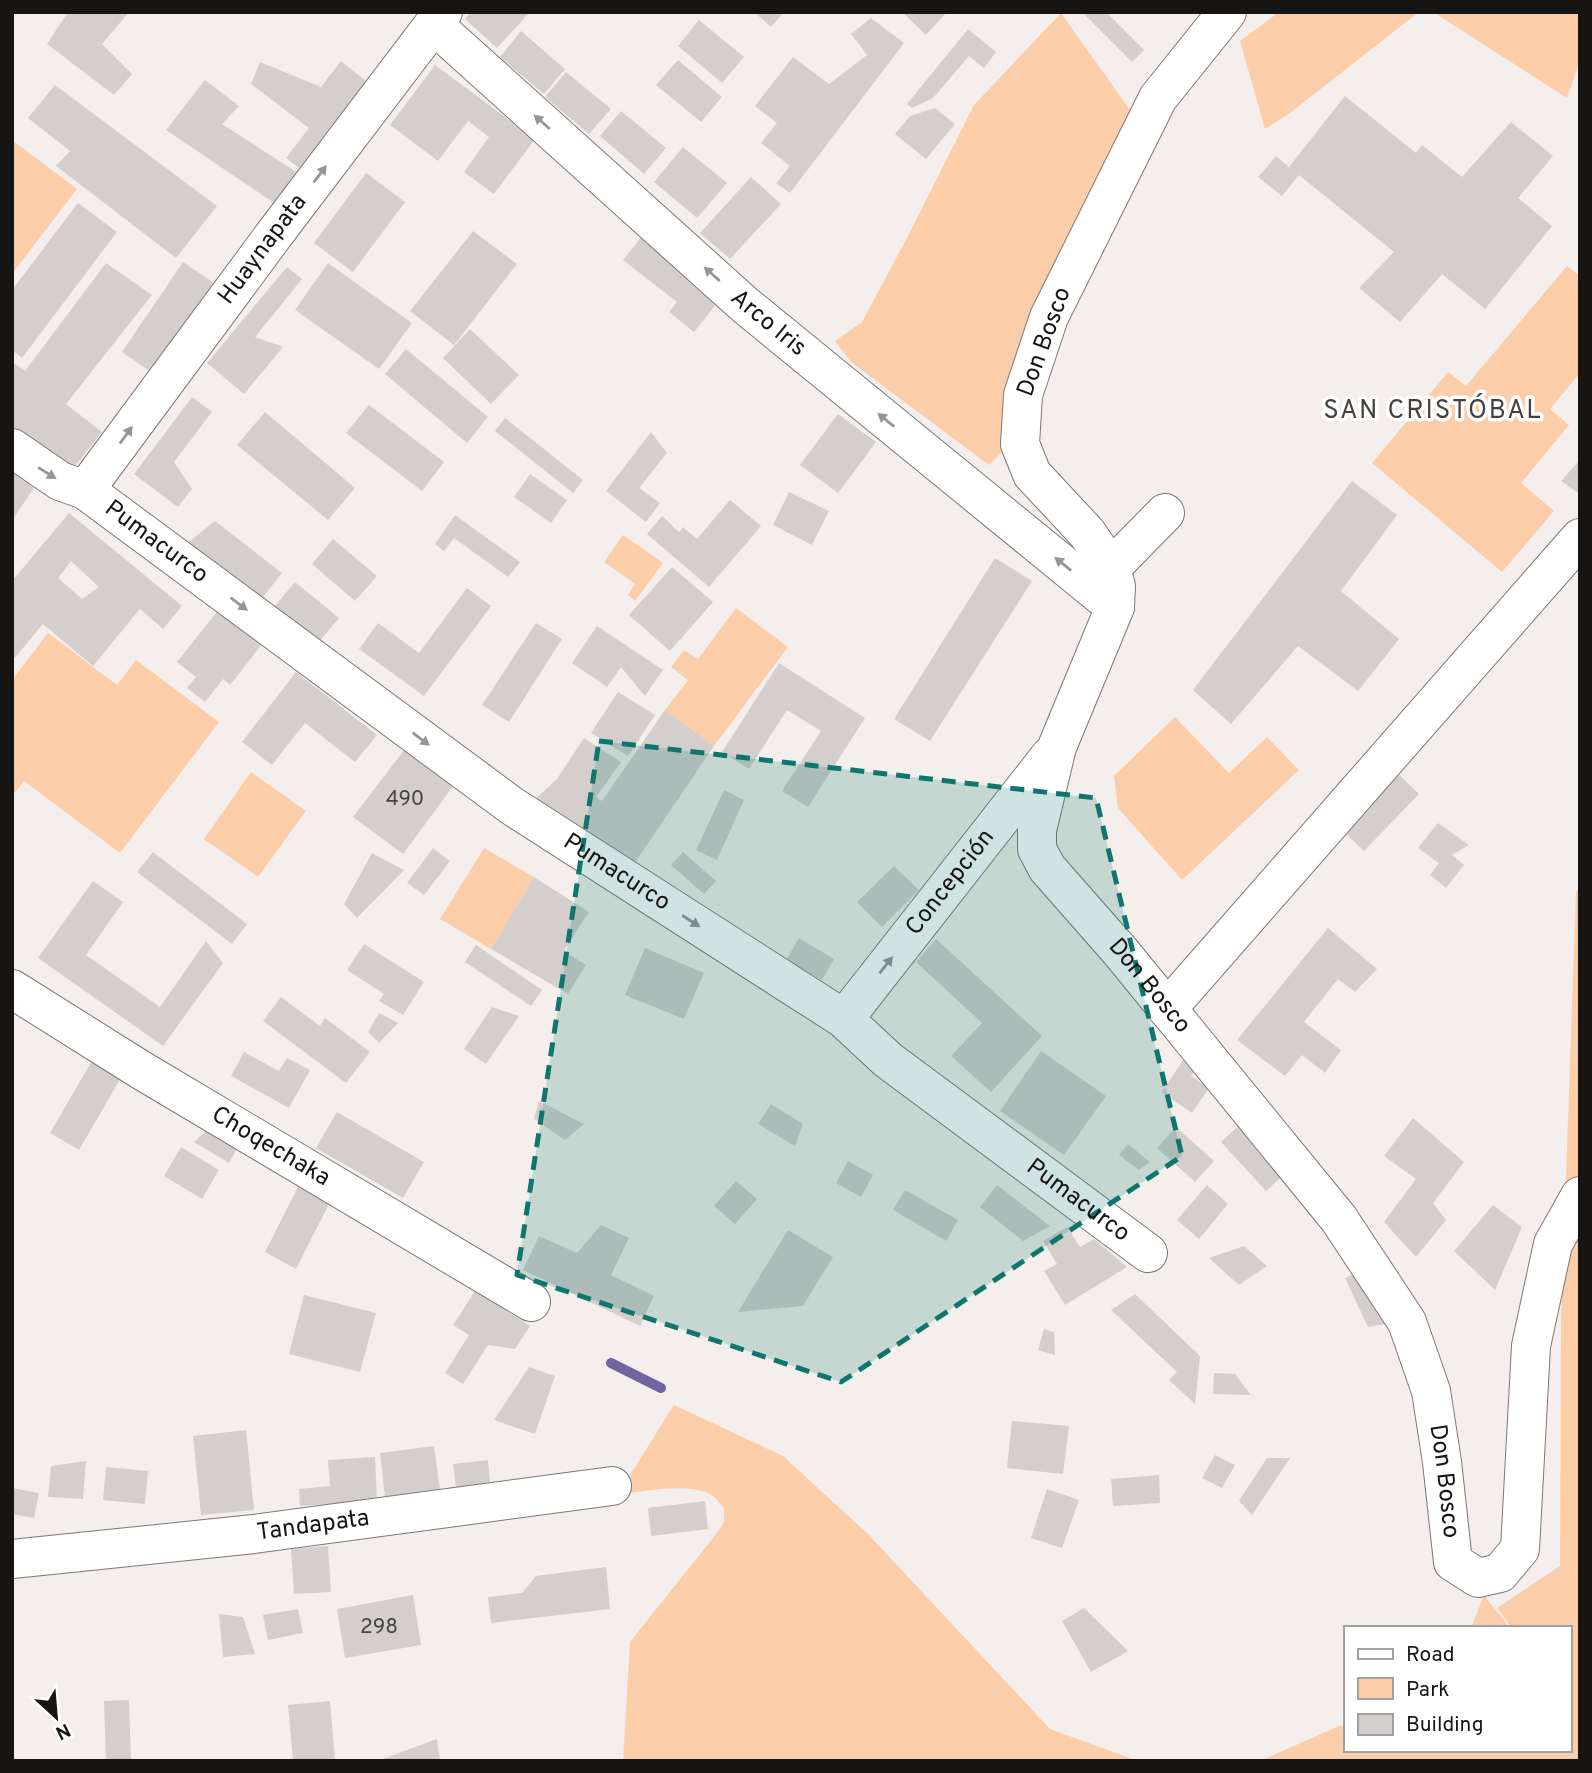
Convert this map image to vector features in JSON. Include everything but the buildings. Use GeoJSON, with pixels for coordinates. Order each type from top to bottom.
{"type":"FeatureCollection","features":[{"type":"Feature","properties":{"kind":"street","name":"Don Bosco"},"geometry":{"type":"LineString","coordinates":[[1227,12],[1158,98],[1049,317],[1023,395],[1020,444],[1032,474],[1087,533],[1111,568],[1116,586],[1115,607],[1057,747],[1037,830],[1037,849],[1047,868],[1339,1219],[1407,1322],[1431,1391],[1453,1562],[1478,1578],[1500,1573],[1521,1549],[1531,1346],[1553,1244],[1580,1196]]}},
{"type":"Feature","properties":{"kind":"street","name":"Huaynapata"},"geometry":{"type":"LineString","coordinates":[[85,490],[276,232],[439,19]]}},
{"type":"Feature","properties":{"kind":"street","name":"Arco Iris"},"geometry":{"type":"LineString","coordinates":[[439,19],[745,305],[1115,607]]}},
{"type":"Feature","properties":{"kind":"street","name":"Pumacurco"},"geometry":{"type":"LineString","coordinates":[[12,449],[44,472],[85,490],[512,806],[844,1019],[888,1060],[1148,1253]]}},
{"type":"Feature","properties":{"kind":"street"},"geometry":{"type":"LineString","coordinates":[[1111,568],[1165,513]]}},
{"type":"Feature","properties":{"kind":"street"},"geometry":{"type":"LineString","coordinates":[[1167,1009],[1580,538]]}},
{"type":"Feature","properties":{"kind":"street","name":"Concepción"},"geometry":{"type":"LineString","coordinates":[[844,1019],[1057,747]]}},
{"type":"Feature","properties":{"kind":"street","name":"Choqechaka"},"geometry":{"type":"LineString","coordinates":[[12,989],[141,1070],[531,1302]]}},
{"type":"Feature","properties":{"kind":"street","name":"Tandapata"},"geometry":{"type":"LineString","coordinates":[[12,1559],[254,1534],[612,1486]]}},
{"type":"Feature","properties":{"kind":"highlighted area"},"geometry":{"type":"Polygon","coordinates":[[[599,741],[1096,798],[1182,1156],[841,1382],[517,1275],[599,741]]]}},
{"type":"Feature","properties":{"kind":"green space"},"geometry":{"type":"Polygon","coordinates":[[[1279,12],[1419,12],[1290,113],[1265,129],[1240,41],[1279,12]]]}},
{"type":"Feature","properties":{"kind":"green space"},"geometry":{"type":"Polygon","coordinates":[[[1433,12],[1580,12],[1580,61],[1567,98],[1433,12]]]}},
{"type":"Feature","properties":{"kind":"green space"},"geometry":{"type":"Polygon","coordinates":[[[1061,13],[1135,117],[1013,441],[989,465],[851,362],[835,341],[862,322],[974,105],[1061,13]]]}},
{"type":"Feature","properties":{"kind":"green space"},"geometry":{"type":"Polygon","coordinates":[[[12,140],[77,189],[12,274],[12,140]]]}},
{"type":"Feature","properties":{"kind":"green space"},"geometry":{"type":"Polygon","coordinates":[[[1567,266],[1580,276],[1580,373],[1550,409],[1569,425],[1521,483],[1554,511],[1502,572],[1372,463],[1448,372],[1466,386],[1567,266]]]}},
{"type":"Feature","properties":{"kind":"green space"},"geometry":{"type":"Polygon","coordinates":[[[623,535],[663,563],[635,601],[628,595],[635,584],[604,562],[623,535]]]}},
{"type":"Feature","properties":{"kind":"green space"},"geometry":{"type":"Polygon","coordinates":[[[736,608],[788,647],[714,746],[665,710],[688,680],[671,667],[684,650],[698,659],[736,608]]]}},
{"type":"Feature","properties":{"kind":"green space"},"geometry":{"type":"Polygon","coordinates":[[[48,633],[117,685],[136,660],[219,722],[120,853],[24,781],[12,796],[12,680],[48,633]]]}},
{"type":"Feature","properties":{"kind":"green space"},"geometry":{"type":"Polygon","coordinates":[[[1175,717],[1229,773],[1267,737],[1299,770],[1182,880],[1118,808],[1114,776],[1175,717]]]}},
{"type":"Feature","properties":{"kind":"green space"},"geometry":{"type":"Polygon","coordinates":[[[251,772],[306,811],[258,877],[204,839],[251,772]]]}},
{"type":"Feature","properties":{"kind":"green space"},"geometry":{"type":"Polygon","coordinates":[[[484,848],[534,877],[491,949],[440,919],[484,848]]]}},
{"type":"Feature","properties":{"kind":"green space"},"geometry":{"type":"Polygon","coordinates":[[[1580,888],[1580,1761],[1260,1761],[1339,1726],[1344,1726],[1344,1752],[1571,1752],[1571,1626],[1510,1626],[1497,1608],[1560,1566],[1561,1320],[1576,892],[1580,888]]]}},
{"type":"Feature","properties":{"kind":"green space"},"geometry":{"type":"Polygon","coordinates":[[[674,1405],[783,1456],[868,1534],[1050,1729],[1138,1761],[623,1761],[630,1642],[724,1522],[724,1509],[714,1497],[693,1489],[618,1494],[674,1405]]]}},
{"type":"Feature","properties":{"kind":"green space"},"geometry":{"type":"Polygon","coordinates":[[[1484,1595],[1508,1626],[1472,1626],[1484,1595]]]}},
{"type":"Feature","properties":{"kind":"waterway"},"geometry":{"type":"LineString","coordinates":[[611,1363],[661,1388]]}},
{"type":"Feature","properties":{"kind":"district","name":"SAN CRISTÓBAL"},"geometry":{"type":"Point","coordinates":[1433,411]}}]}
